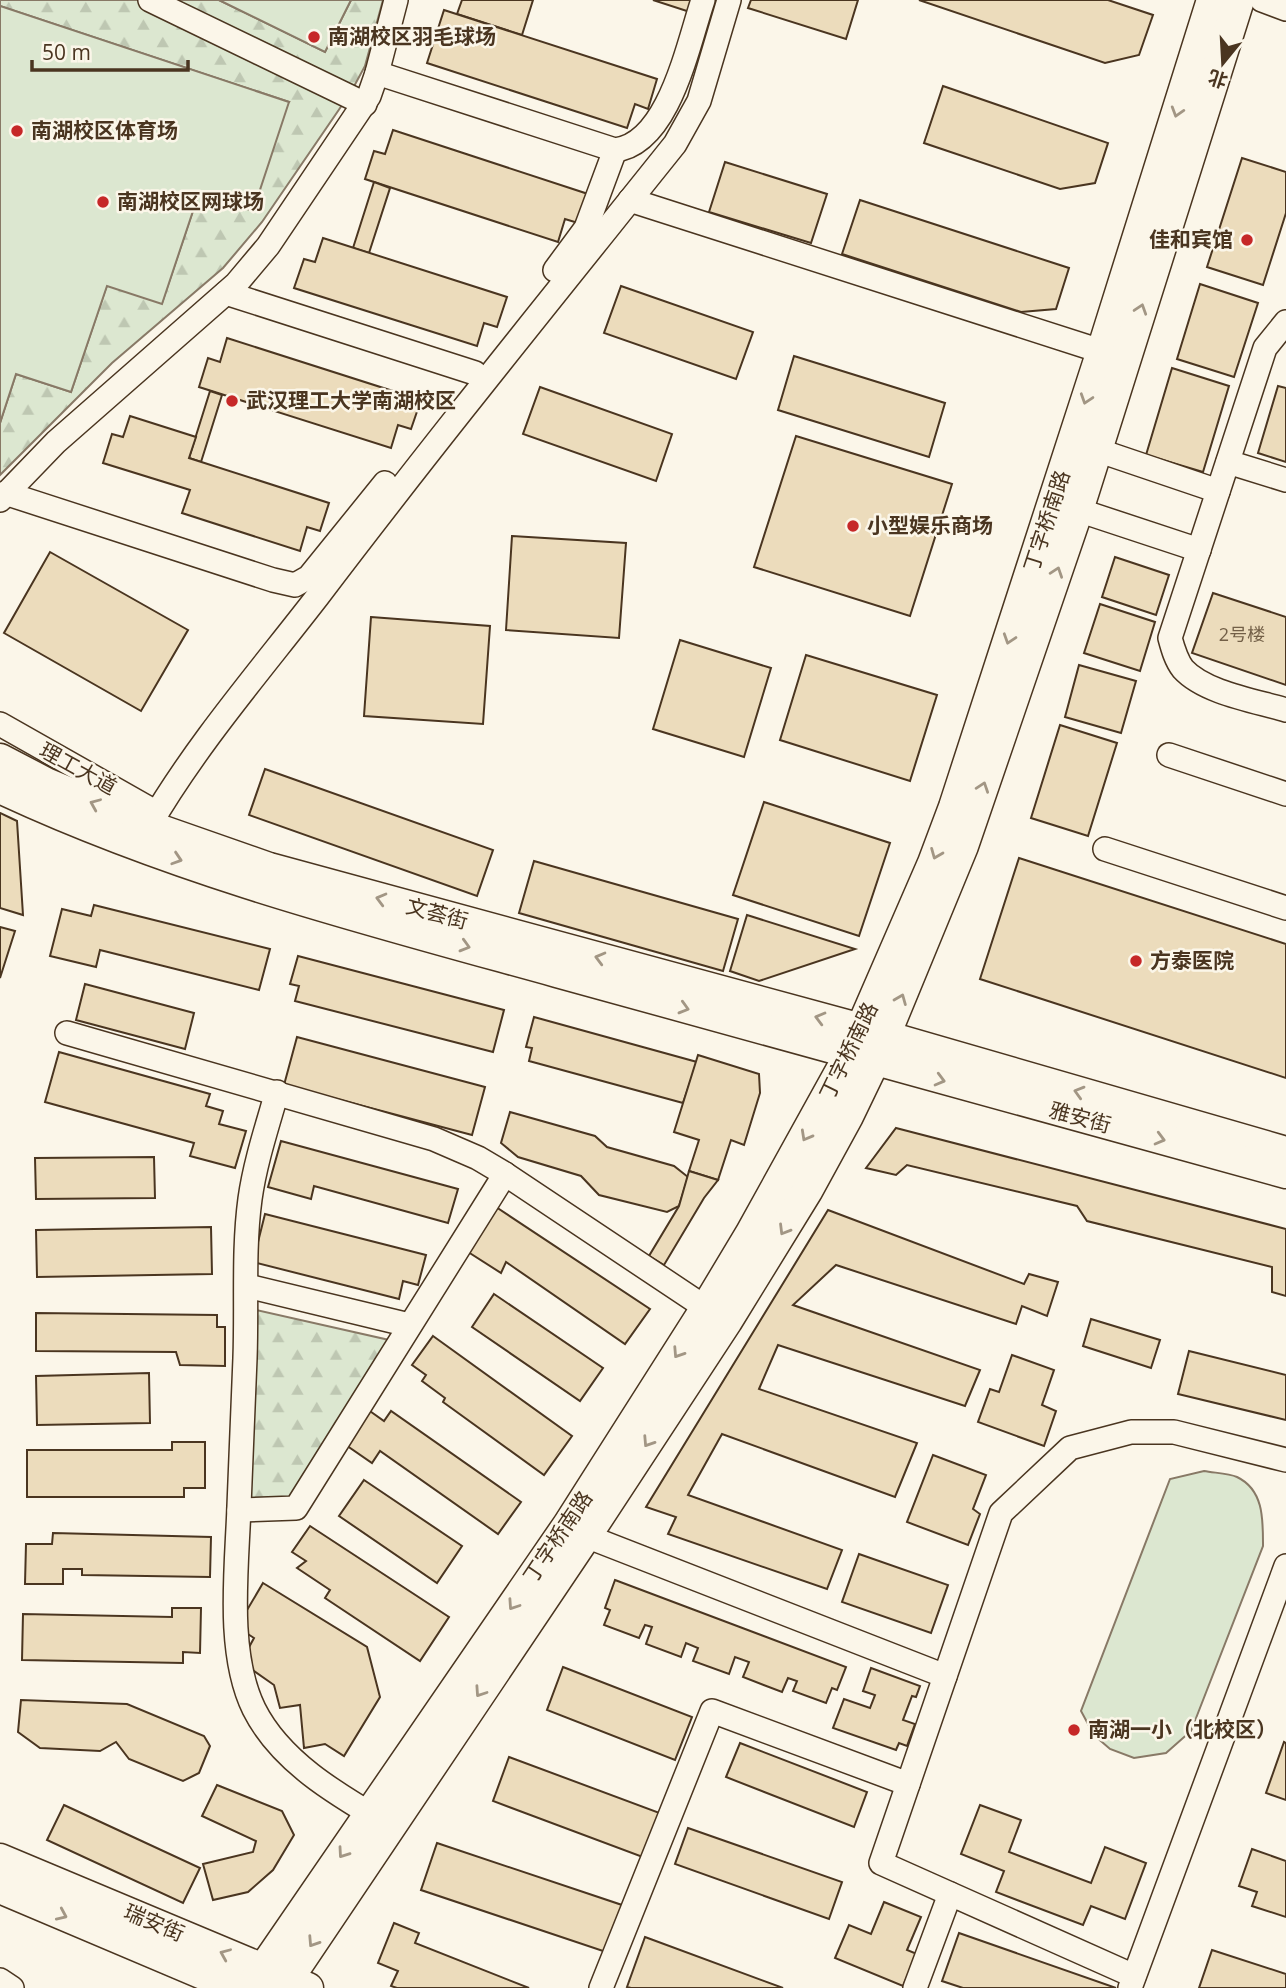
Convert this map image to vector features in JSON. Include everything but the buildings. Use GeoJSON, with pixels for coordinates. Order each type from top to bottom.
{"type":"FeatureCollection","features":[{"type":"Feature","properties":{"kind":"main road","name":"丁字桥南路"},"geometry":{"type":"LineString","coordinates":[[868,1045],[964,846],[1078,510],[1097,450],[1114,355],[1212,0]]}},
{"type":"Feature","properties":{"kind":"main road","name":"丁字桥南路"},"geometry":{"type":"LineString","coordinates":[[380,1820],[568,1525],[807,1191],[868,1045],[1239,0]]}},
{"type":"Feature","properties":{"kind":"main road","name":"文荟街"},"geometry":{"type":"LineString","coordinates":[[0,760],[46,783],[153,820],[269,868],[868,1045]]}},
{"type":"Feature","properties":{"kind":"main road","name":"文荟街"},"geometry":{"type":"LineString","coordinates":[[0,788],[96,831],[312,904],[868,1045]]}},
{"type":"Feature","properties":{"kind":"main road","name":"雅安街"},"geometry":{"type":"LineString","coordinates":[[868,1045],[1286,1152]]}},
{"type":"Feature","properties":{"kind":"main road","name":"雅安街"},"geometry":{"type":"LineString","coordinates":[[868,1045],[1286,1174]]}},
{"type":"Feature","properties":{"kind":"main road","name":"丁字桥南路"},"geometry":{"type":"LineString","coordinates":[[260,1984],[586,1536],[717,1315]]}},
{"type":"Feature","properties":{"kind":"main road","name":"瑞安街"},"geometry":{"type":"LineString","coordinates":[[0,1858],[260,1984]]}},
{"type":"Feature","properties":{"kind":"main road","name":"瑞安街"},"geometry":{"type":"LineString","coordinates":[[0,1888],[260,1984]]}},
{"type":"Feature","properties":{"kind":"street"},"geometry":{"type":"LineString","coordinates":[[150,0],[365,104]]}},
{"type":"Feature","properties":{"kind":"street"},"geometry":{"type":"LineString","coordinates":[[396,0],[377,73],[365,104],[268,246],[226,293],[56,442],[3,496],[295,585],[309,577],[475,373],[586,228],[615,150]]}},
{"type":"Feature","properties":{"kind":"street"},"geometry":{"type":"LineString","coordinates":[[377,73],[615,150],[623,149],[635,143],[656,124],[664,111],[703,0]]}},
{"type":"Feature","properties":{"kind":"street"},"geometry":{"type":"LineString","coordinates":[[153,820],[214,731],[415,468],[675,144],[699,101],[729,0]]}},
{"type":"Feature","properties":{"kind":"street"},"geometry":{"type":"LineString","coordinates":[[1262,0],[1286,9]]}},
{"type":"Feature","properties":{"kind":"street"},"geometry":{"type":"LineString","coordinates":[[630,200],[1114,355]]}},
{"type":"Feature","properties":{"kind":"street"},"geometry":{"type":"LineString","coordinates":[[226,293],[475,373]]}},
{"type":"Feature","properties":{"kind":"street"},"geometry":{"type":"LineString","coordinates":[[1286,322],[1265,348],[1170,638],[1182,667],[1193,677],[1211,687],[1286,710]]}},
{"type":"Feature","properties":{"kind":"street"},"geometry":{"type":"LineString","coordinates":[[1097,450],[1218,491]]}},
{"type":"Feature","properties":{"kind":"street"},"geometry":{"type":"LineString","coordinates":[[1228,462],[1286,480]]}},
{"type":"Feature","properties":{"kind":"street"},"geometry":{"type":"LineString","coordinates":[[1078,510],[1199,551]]}},
{"type":"Feature","properties":{"kind":"street","name":"理工大道"},"geometry":{"type":"LineString","coordinates":[[0,724],[153,820]]}},
{"type":"Feature","properties":{"kind":"street"},"geometry":{"type":"LineString","coordinates":[[1168,755],[1286,794]]}},
{"type":"Feature","properties":{"kind":"street"},"geometry":{"type":"LineString","coordinates":[[1105,849],[1286,908]]}},
{"type":"Feature","properties":{"kind":"street"},"geometry":{"type":"LineString","coordinates":[[67,1032],[435,1139],[478,1158],[505,1174],[717,1315]]}},
{"type":"Feature","properties":{"kind":"street"},"geometry":{"type":"LineString","coordinates":[[277,1092],[251,1192],[247,1230],[239,1510],[234,1567],[235,1619],[243,1675],[253,1706],[267,1730],[304,1769],[380,1820]]}},
{"type":"Feature","properties":{"kind":"street"},"geometry":{"type":"LineString","coordinates":[[239,1510],[296,1508],[505,1174]]}},
{"type":"Feature","properties":{"kind":"street"},"geometry":{"type":"LineString","coordinates":[[247,1286],[409,1325]]}},
{"type":"Feature","properties":{"kind":"street"},"geometry":{"type":"LineString","coordinates":[[1286,1460],[1174,1432],[1131,1432],[1070,1448],[1001,1513],[881,1863],[1132,1982],[1286,1566]]}},
{"type":"Feature","properties":{"kind":"street"},"geometry":{"type":"LineString","coordinates":[[586,1536],[945,1676]]}},
{"type":"Feature","properties":{"kind":"street"},"geometry":{"type":"LineString","coordinates":[[601,1988],[712,1711],[908,1784]]}},
{"type":"Feature","properties":{"kind":"street"},"geometry":{"type":"LineString","coordinates":[[915,1988],[950,1894]]}},
{"type":"Feature","properties":{"kind":"street"},"geometry":{"type":"LineString","coordinates":[[0,1980],[12,1988]]}},
{"type":"Feature","properties":{"kind":"green space"},"geometry":{"type":"Polygon","coordinates":[[[0,0],[219,0],[325,52],[351,0],[383,0],[365,66],[351,92],[262,222],[223,268],[112,363],[0,475],[0,423],[16,374],[71,392],[107,285],[162,303],[199,193],[289,102],[0,6],[0,0]]]}},
{"type":"Feature","properties":{"kind":"green space","name":"南湖校区羽毛球场"},"geometry":{"type":"Polygon","coordinates":[[[219,0],[351,0],[325,52],[219,0]]]}},
{"type":"Feature","properties":{"kind":"green space","name":"南湖校区网球场"},"geometry":{"type":"Polygon","coordinates":[[[0,6],[289,102],[253,211],[199,193],[162,304],[107,286],[71,392],[16,374],[0,423],[0,6]]]}},
{"type":"Feature","properties":{"kind":"green space"},"geometry":{"type":"Polygon","coordinates":[[[247,1308],[398,1342],[296,1508],[239,1510],[247,1308]]]}},
{"type":"Feature","properties":{"kind":"green space"},"geometry":{"type":"Polygon","coordinates":[[[1204,1471],[1237,1477],[1252,1490],[1260,1507],[1263,1546],[1191,1731],[1166,1753],[1134,1758],[1110,1749],[1094,1735],[1081,1711],[1170,1479],[1204,1471]]]}},
{"type":"Feature","properties":{"kind":"place","name":"南湖校区羽毛球场"},"geometry":{"type":"Point","coordinates":[314,37]}},
{"type":"Feature","properties":{"kind":"place","name":"南湖校区体育场"},"geometry":{"type":"Point","coordinates":[17,131]}},
{"type":"Feature","properties":{"kind":"place","name":"南湖校区网球场"},"geometry":{"type":"Point","coordinates":[103,202]}},
{"type":"Feature","properties":{"kind":"place","name":"佳和宾馆"},"geometry":{"type":"Point","coordinates":[1247,240]}},
{"type":"Feature","properties":{"kind":"place","name":"武汉理工大学南湖校区"},"geometry":{"type":"Point","coordinates":[232,401]}},
{"type":"Feature","properties":{"kind":"place","name":"小型娱乐商场"},"geometry":{"type":"Point","coordinates":[853,526]}},
{"type":"Feature","properties":{"kind":"place","name":"方泰医院"},"geometry":{"type":"Point","coordinates":[1136,961]}},
{"type":"Feature","properties":{"kind":"place","name":"南湖一小（北校区）"},"geometry":{"type":"Point","coordinates":[1074,1730]}}]}
